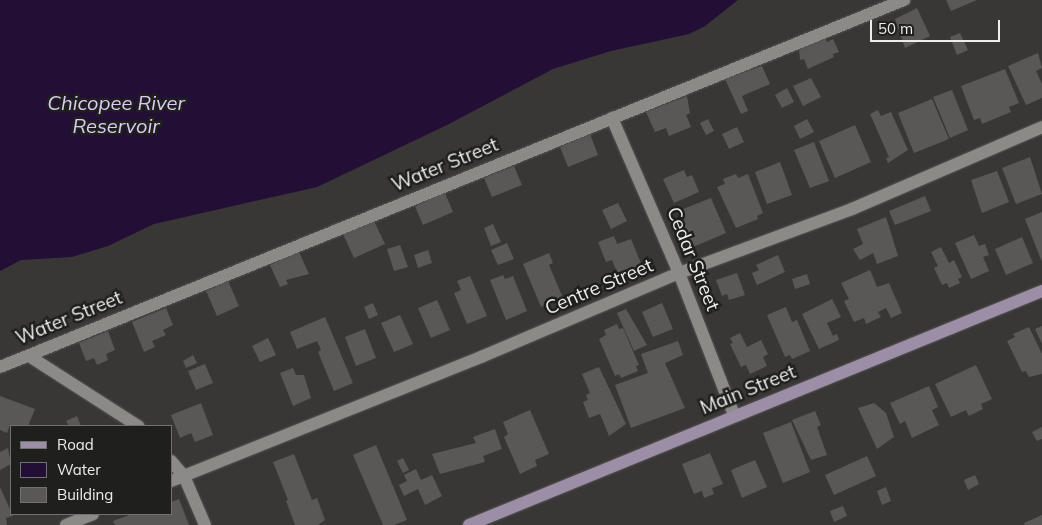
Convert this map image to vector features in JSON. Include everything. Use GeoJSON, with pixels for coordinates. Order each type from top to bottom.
{"type":"FeatureCollection","features":[{"type":"Feature","properties":{"kind":"main road","name":"Main Street"},"geometry":{"type":"LineString","coordinates":[[469,525],[1042,291]]}},
{"type":"Feature","properties":{"kind":"street","name":"Water Street"},"geometry":{"type":"LineString","coordinates":[[0,367],[904,0]]}},
{"type":"Feature","properties":{"kind":"street","name":"Cedar Street"},"geometry":{"type":"LineString","coordinates":[[612,118],[679,274],[734,416]]}},
{"type":"Feature","properties":{"kind":"street","name":"Centre Street"},"geometry":{"type":"LineString","coordinates":[[172,481],[679,274],[852,209],[1042,127]]}},
{"type":"Feature","properties":{"kind":"street"},"geometry":{"type":"LineString","coordinates":[[29,356],[136,425]]}},
{"type":"Feature","properties":{"kind":"street"},"geometry":{"type":"LineString","coordinates":[[172,462],[184,476],[206,525]]}},
{"type":"Feature","properties":{"kind":"street"},"geometry":{"type":"LineString","coordinates":[[66,525],[91,515]]}},
{"type":"Feature","properties":{"kind":"water","name":"Chicopee River Reservoir"},"geometry":{"type":"Polygon","coordinates":[[[0,0],[738,0],[705,26],[689,34],[611,51],[553,69],[447,125],[317,187],[154,224],[108,246],[72,257],[21,260],[0,271],[0,0]]]}},
{"type":"Feature","properties":{"kind":"building"},"geometry":{"type":"Polygon","coordinates":[[[946,0],[977,0],[951,11],[946,0]]]}},
{"type":"Feature","properties":{"kind":"building"},"geometry":{"type":"Polygon","coordinates":[[[917,8],[930,36],[905,48],[895,19],[917,8]]]}},
{"type":"Feature","properties":{"kind":"building"},"geometry":{"type":"Polygon","coordinates":[[[960,33],[968,50],[957,55],[950,37],[960,33]]]}},
{"type":"Feature","properties":{"kind":"building"},"geometry":{"type":"Polygon","coordinates":[[[825,38],[827,42],[833,39],[839,52],[833,54],[834,57],[808,69],[804,59],[800,60],[799,49],[825,38]]]}},
{"type":"Feature","properties":{"kind":"building"},"geometry":{"type":"Polygon","coordinates":[[[1038,53],[1042,68],[1036,71],[1042,84],[1042,98],[1026,105],[1008,66],[1038,53]]]}},
{"type":"Feature","properties":{"kind":"building"},"geometry":{"type":"Polygon","coordinates":[[[762,66],[770,84],[742,96],[748,111],[741,114],[725,79],[762,66]]]}},
{"type":"Feature","properties":{"kind":"building"},"geometry":{"type":"Polygon","coordinates":[[[1005,69],[1019,103],[1009,107],[1011,112],[982,124],[980,118],[974,120],[961,86],[1005,69]]]}},
{"type":"Feature","properties":{"kind":"building"},"geometry":{"type":"Polygon","coordinates":[[[811,78],[821,97],[803,106],[793,86],[811,78]]]}},
{"type":"Feature","properties":{"kind":"building"},"geometry":{"type":"Polygon","coordinates":[[[787,88],[794,102],[782,108],[775,95],[787,88]]]}},
{"type":"Feature","properties":{"kind":"building"},"geometry":{"type":"Polygon","coordinates":[[[952,90],[968,130],[950,138],[933,97],[952,90]]]}},
{"type":"Feature","properties":{"kind":"building"},"geometry":{"type":"Polygon","coordinates":[[[687,96],[690,113],[686,115],[691,127],[669,136],[666,128],[655,132],[646,112],[687,96]]]}},
{"type":"Feature","properties":{"kind":"building"},"geometry":{"type":"Polygon","coordinates":[[[932,99],[949,139],[914,153],[898,113],[932,99]]]}},
{"type":"Feature","properties":{"kind":"building"},"geometry":{"type":"Polygon","coordinates":[[[878,110],[881,116],[891,112],[908,150],[888,163],[886,158],[889,157],[870,114],[878,110]]]}},
{"type":"Feature","properties":{"kind":"building"},"geometry":{"type":"Polygon","coordinates":[[[708,119],[714,131],[706,135],[700,123],[708,119]]]}},
{"type":"Feature","properties":{"kind":"building"},"geometry":{"type":"Polygon","coordinates":[[[807,119],[814,132],[800,139],[794,126],[807,119]]]}},
{"type":"Feature","properties":{"kind":"building"},"geometry":{"type":"Polygon","coordinates":[[[855,125],[871,162],[835,178],[819,141],[855,125]]]}},
{"type":"Feature","properties":{"kind":"building"},"geometry":{"type":"Polygon","coordinates":[[[737,127],[744,142],[729,149],[722,134],[737,127]]]}},
{"type":"Feature","properties":{"kind":"building"},"geometry":{"type":"Polygon","coordinates":[[[590,134],[598,155],[568,167],[560,147],[590,134]]]}},
{"type":"Feature","properties":{"kind":"building"},"geometry":{"type":"Polygon","coordinates":[[[814,142],[829,181],[810,188],[794,150],[814,142]]]}},
{"type":"Feature","properties":{"kind":"building"},"geometry":{"type":"Polygon","coordinates":[[[1030,157],[1042,194],[1016,204],[1002,168],[1030,157]]]}},
{"type":"Feature","properties":{"kind":"building"},"geometry":{"type":"Polygon","coordinates":[[[780,162],[792,195],[767,204],[755,172],[780,162]]]}},
{"type":"Feature","properties":{"kind":"building"},"geometry":{"type":"Polygon","coordinates":[[[514,166],[522,185],[492,197],[484,178],[514,166]]]}},
{"type":"Feature","properties":{"kind":"building"},"geometry":{"type":"Polygon","coordinates":[[[684,170],[687,177],[692,175],[699,192],[674,203],[663,179],[684,170]]]}},
{"type":"Feature","properties":{"kind":"building"},"geometry":{"type":"Polygon","coordinates":[[[997,171],[1009,202],[982,213],[971,180],[997,171]]]}},
{"type":"Feature","properties":{"kind":"building"},"geometry":{"type":"Polygon","coordinates":[[[736,174],[738,178],[748,174],[763,213],[757,216],[758,219],[736,228],[717,187],[725,184],[723,179],[736,174]]]}},
{"type":"Feature","properties":{"kind":"building"},"geometry":{"type":"Polygon","coordinates":[[[445,193],[453,212],[423,225],[415,206],[426,201],[425,198],[445,193]]]}},
{"type":"Feature","properties":{"kind":"building"},"geometry":{"type":"Polygon","coordinates":[[[925,196],[931,211],[895,225],[889,211],[925,196]]]}},
{"type":"Feature","properties":{"kind":"building"},"geometry":{"type":"Polygon","coordinates":[[[711,198],[726,233],[693,247],[678,211],[711,198]]]}},
{"type":"Feature","properties":{"kind":"building"},"geometry":{"type":"Polygon","coordinates":[[[618,203],[627,221],[611,229],[602,210],[618,203]]]}},
{"type":"Feature","properties":{"kind":"building"},"geometry":{"type":"Polygon","coordinates":[[[1042,212],[1042,262],[1025,219],[1042,212]]]}},
{"type":"Feature","properties":{"kind":"building"},"geometry":{"type":"Polygon","coordinates":[[[886,217],[898,256],[877,264],[873,253],[860,260],[853,249],[863,244],[857,229],[886,217]]]}},
{"type":"Feature","properties":{"kind":"building"},"geometry":{"type":"Polygon","coordinates":[[[374,221],[385,244],[354,258],[343,234],[374,221]]]}},
{"type":"Feature","properties":{"kind":"building"},"geometry":{"type":"Polygon","coordinates":[[[493,224],[501,242],[491,246],[484,228],[493,224]]]}},
{"type":"Feature","properties":{"kind":"building"},"geometry":{"type":"Polygon","coordinates":[[[974,235],[979,246],[985,244],[989,255],[983,257],[989,271],[971,279],[955,243],[974,235]]]}},
{"type":"Feature","properties":{"kind":"building"},"geometry":{"type":"Polygon","coordinates":[[[614,236],[617,244],[631,239],[642,266],[618,275],[612,260],[606,262],[598,242],[614,236]]]}},
{"type":"Feature","properties":{"kind":"building"},"geometry":{"type":"Polygon","coordinates":[[[1022,237],[1033,263],[1006,275],[995,249],[1022,237]]]}},
{"type":"Feature","properties":{"kind":"building"},"geometry":{"type":"Polygon","coordinates":[[[507,243],[514,259],[498,265],[491,250],[507,243]]]}},
{"type":"Feature","properties":{"kind":"building"},"geometry":{"type":"Polygon","coordinates":[[[400,245],[408,267],[394,271],[387,249],[400,245]]]}},
{"type":"Feature","properties":{"kind":"building"},"geometry":{"type":"Polygon","coordinates":[[[941,247],[949,263],[954,260],[962,277],[958,279],[960,283],[949,288],[947,283],[942,285],[934,268],[938,266],[931,252],[941,247]]]}},
{"type":"Feature","properties":{"kind":"building"},"geometry":{"type":"Polygon","coordinates":[[[428,250],[432,263],[418,268],[414,255],[428,250]]]}},
{"type":"Feature","properties":{"kind":"building"},"geometry":{"type":"Polygon","coordinates":[[[299,252],[309,274],[286,280],[288,284],[280,287],[270,265],[281,260],[280,257],[299,252]]]}},
{"type":"Feature","properties":{"kind":"building"},"geometry":{"type":"Polygon","coordinates":[[[549,253],[553,263],[549,265],[563,298],[541,307],[523,264],[549,253]]]}},
{"type":"Feature","properties":{"kind":"building"},"geometry":{"type":"Polygon","coordinates":[[[778,255],[785,272],[757,285],[752,273],[759,270],[756,265],[778,255]]]}},
{"type":"Feature","properties":{"kind":"building"},"geometry":{"type":"Polygon","coordinates":[[[870,270],[877,287],[889,283],[902,313],[891,318],[886,308],[878,312],[881,317],[866,324],[864,318],[854,322],[844,301],[849,299],[841,283],[870,270]]]}},
{"type":"Feature","properties":{"kind":"building"},"geometry":{"type":"Polygon","coordinates":[[[737,273],[745,295],[729,300],[727,294],[722,296],[716,280],[737,273]]]}},
{"type":"Feature","properties":{"kind":"building"},"geometry":{"type":"Polygon","coordinates":[[[807,274],[810,284],[795,289],[792,279],[807,274]]]}},
{"type":"Feature","properties":{"kind":"building"},"geometry":{"type":"Polygon","coordinates":[[[503,275],[505,279],[513,276],[527,311],[506,320],[490,280],[503,275]]]}},
{"type":"Feature","properties":{"kind":"building"},"geometry":{"type":"Polygon","coordinates":[[[470,276],[487,316],[467,324],[454,293],[461,290],[457,281],[470,276]]]}},
{"type":"Feature","properties":{"kind":"building"},"geometry":{"type":"Polygon","coordinates":[[[228,281],[239,306],[217,316],[206,291],[228,281]]]}},
{"type":"Feature","properties":{"kind":"building"},"geometry":{"type":"Polygon","coordinates":[[[832,299],[841,317],[827,323],[833,336],[837,334],[839,340],[819,349],[802,314],[832,299]]]}},
{"type":"Feature","properties":{"kind":"building"},"geometry":{"type":"Polygon","coordinates":[[[437,300],[450,330],[431,338],[418,308],[437,300]]]}},
{"type":"Feature","properties":{"kind":"building"},"geometry":{"type":"Polygon","coordinates":[[[373,303],[378,315],[369,319],[364,307],[373,303]]]}},
{"type":"Feature","properties":{"kind":"building"},"geometry":{"type":"Polygon","coordinates":[[[662,303],[673,329],[653,337],[642,312],[662,303]]]}},
{"type":"Feature","properties":{"kind":"building"},"geometry":{"type":"Polygon","coordinates":[[[786,307],[792,322],[797,320],[810,351],[792,359],[790,355],[785,357],[767,315],[786,307]]]}},
{"type":"Feature","properties":{"kind":"building"},"geometry":{"type":"Polygon","coordinates":[[[166,308],[173,325],[163,330],[166,335],[152,341],[155,347],[144,352],[132,322],[166,308]]]}},
{"type":"Feature","properties":{"kind":"building"},"geometry":{"type":"Polygon","coordinates":[[[626,309],[647,345],[634,351],[617,313],[626,309]]]}},
{"type":"Feature","properties":{"kind":"building"},"geometry":{"type":"Polygon","coordinates":[[[400,315],[413,344],[394,352],[381,323],[400,315]]]}},
{"type":"Feature","properties":{"kind":"building"},"geometry":{"type":"Polygon","coordinates":[[[325,317],[353,383],[334,391],[318,352],[321,350],[317,341],[297,349],[290,332],[325,317]]]}},
{"type":"Feature","properties":{"kind":"building"},"geometry":{"type":"Polygon","coordinates":[[[617,324],[619,329],[623,328],[639,365],[636,366],[638,371],[621,378],[619,374],[615,376],[599,339],[606,335],[604,330],[617,324]]]}},
{"type":"Feature","properties":{"kind":"building"},"geometry":{"type":"Polygon","coordinates":[[[1042,326],[1042,344],[1035,329],[1042,326]]]}},
{"type":"Feature","properties":{"kind":"building"},"geometry":{"type":"Polygon","coordinates":[[[1029,327],[1042,354],[1042,374],[1029,377],[1026,371],[1022,372],[1007,341],[1015,337],[1013,334],[1029,327]]]}},
{"type":"Feature","properties":{"kind":"building"},"geometry":{"type":"Polygon","coordinates":[[[365,329],[376,358],[356,366],[345,337],[365,329]]]}},
{"type":"Feature","properties":{"kind":"building"},"geometry":{"type":"Polygon","coordinates":[[[108,331],[115,350],[106,354],[108,360],[97,365],[94,358],[86,361],[79,343],[108,331]]]}},
{"type":"Feature","properties":{"kind":"building"},"geometry":{"type":"Polygon","coordinates":[[[740,333],[747,347],[761,340],[768,354],[763,357],[767,366],[750,374],[746,365],[741,367],[730,344],[733,343],[730,338],[740,333]]]}},
{"type":"Feature","properties":{"kind":"building"},"geometry":{"type":"Polygon","coordinates":[[[268,338],[276,355],[260,362],[252,346],[268,338]]]}},
{"type":"Feature","properties":{"kind":"building"},"geometry":{"type":"Polygon","coordinates":[[[678,341],[683,355],[665,363],[685,408],[631,428],[615,385],[648,373],[641,354],[678,341]]]}},
{"type":"Feature","properties":{"kind":"building"},"geometry":{"type":"Polygon","coordinates":[[[193,355],[197,363],[186,368],[183,361],[193,355]]]}},
{"type":"Feature","properties":{"kind":"building"},"geometry":{"type":"Polygon","coordinates":[[[205,364],[213,383],[196,390],[188,371],[205,364]]]}},
{"type":"Feature","properties":{"kind":"building"},"geometry":{"type":"Polygon","coordinates":[[[976,365],[992,399],[981,404],[983,409],[969,416],[966,410],[951,417],[935,384],[976,365]]]}},
{"type":"Feature","properties":{"kind":"building"},"geometry":{"type":"Polygon","coordinates":[[[599,367],[626,424],[609,436],[600,414],[589,418],[583,402],[588,400],[586,395],[590,393],[582,374],[599,367]]]}},
{"type":"Feature","properties":{"kind":"building"},"geometry":{"type":"Polygon","coordinates":[[[293,368],[296,375],[304,375],[311,398],[293,406],[280,373],[293,368]]]}},
{"type":"Feature","properties":{"kind":"building"},"geometry":{"type":"Polygon","coordinates":[[[929,386],[938,407],[932,410],[939,425],[912,438],[905,421],[900,424],[890,403],[929,386]]]}},
{"type":"Feature","properties":{"kind":"building"},"geometry":{"type":"Polygon","coordinates":[[[0,396],[35,409],[28,425],[10,425],[7,433],[0,430],[0,396]]]}},
{"type":"Feature","properties":{"kind":"building"},"geometry":{"type":"Polygon","coordinates":[[[201,403],[213,435],[195,442],[191,433],[180,438],[171,415],[201,403]]]}},
{"type":"Feature","properties":{"kind":"building"},"geometry":{"type":"Polygon","coordinates":[[[874,403],[886,413],[894,437],[877,449],[858,408],[874,403]]]}},
{"type":"Feature","properties":{"kind":"building"},"geometry":{"type":"Polygon","coordinates":[[[530,410],[549,454],[535,460],[537,466],[520,474],[504,437],[508,434],[503,422],[530,410]]]}},
{"type":"Feature","properties":{"kind":"building"},"geometry":{"type":"Polygon","coordinates":[[[815,411],[821,425],[817,427],[827,455],[811,460],[792,420],[815,411]]]}},
{"type":"Feature","properties":{"kind":"building"},"geometry":{"type":"Polygon","coordinates":[[[77,416],[81,425],[68,425],[66,421],[77,416]]]}},
{"type":"Feature","properties":{"kind":"building"},"geometry":{"type":"Polygon","coordinates":[[[791,422],[810,472],[783,483],[763,433],[791,422]]]}},
{"type":"Feature","properties":{"kind":"building"},"geometry":{"type":"Polygon","coordinates":[[[1042,427],[1042,439],[1037,441],[1032,432],[1042,427]]]}},
{"type":"Feature","properties":{"kind":"building"},"geometry":{"type":"Polygon","coordinates":[[[495,429],[502,449],[483,456],[485,462],[440,474],[432,454],[476,443],[473,437],[495,429]]]}},
{"type":"Feature","properties":{"kind":"building"},"geometry":{"type":"Polygon","coordinates":[[[376,445],[407,520],[394,525],[383,525],[353,455],[376,445]]]}},
{"type":"Feature","properties":{"kind":"building"},"geometry":{"type":"Polygon","coordinates":[[[8,448],[10,465],[0,470],[0,452],[8,448]]]}},
{"type":"Feature","properties":{"kind":"building"},"geometry":{"type":"Polygon","coordinates":[[[710,453],[723,484],[712,488],[714,494],[704,498],[702,491],[694,494],[682,464],[710,453]]]}},
{"type":"Feature","properties":{"kind":"building"},"geometry":{"type":"Polygon","coordinates":[[[294,454],[312,500],[317,498],[325,520],[318,525],[295,525],[286,501],[288,500],[273,462],[294,454]]]}},
{"type":"Feature","properties":{"kind":"building"},"geometry":{"type":"Polygon","coordinates":[[[867,456],[876,476],[834,495],[825,475],[867,456]]]}},
{"type":"Feature","properties":{"kind":"building"},"geometry":{"type":"Polygon","coordinates":[[[403,458],[409,470],[403,473],[397,461],[403,458]]]}},
{"type":"Feature","properties":{"kind":"building"},"geometry":{"type":"Polygon","coordinates":[[[755,460],[767,487],[742,498],[731,470],[755,460]]]}},
{"type":"Feature","properties":{"kind":"building"},"geometry":{"type":"Polygon","coordinates":[[[416,469],[421,480],[432,475],[442,496],[425,505],[418,489],[404,496],[399,485],[407,481],[404,475],[416,469]]]}},
{"type":"Feature","properties":{"kind":"building"},"geometry":{"type":"Polygon","coordinates":[[[975,475],[979,484],[968,490],[964,480],[975,475]]]}},
{"type":"Feature","properties":{"kind":"building"},"geometry":{"type":"Polygon","coordinates":[[[0,487],[10,509],[10,515],[13,516],[6,518],[7,525],[0,525],[0,487]]]}},
{"type":"Feature","properties":{"kind":"building"},"geometry":{"type":"Polygon","coordinates":[[[886,487],[891,501],[882,505],[877,491],[886,487]]]}},
{"type":"Feature","properties":{"kind":"building"},"geometry":{"type":"Polygon","coordinates":[[[179,499],[189,525],[115,525],[113,521],[129,515],[172,515],[172,502],[179,499]]]}},
{"type":"Feature","properties":{"kind":"building"},"geometry":{"type":"Polygon","coordinates":[[[843,506],[847,516],[834,522],[830,511],[843,506]]]}},
{"type":"Feature","properties":{"kind":"building"},"geometry":{"type":"Polygon","coordinates":[[[1042,515],[1042,525],[1025,525],[1024,523],[1042,515]]]}}]}
